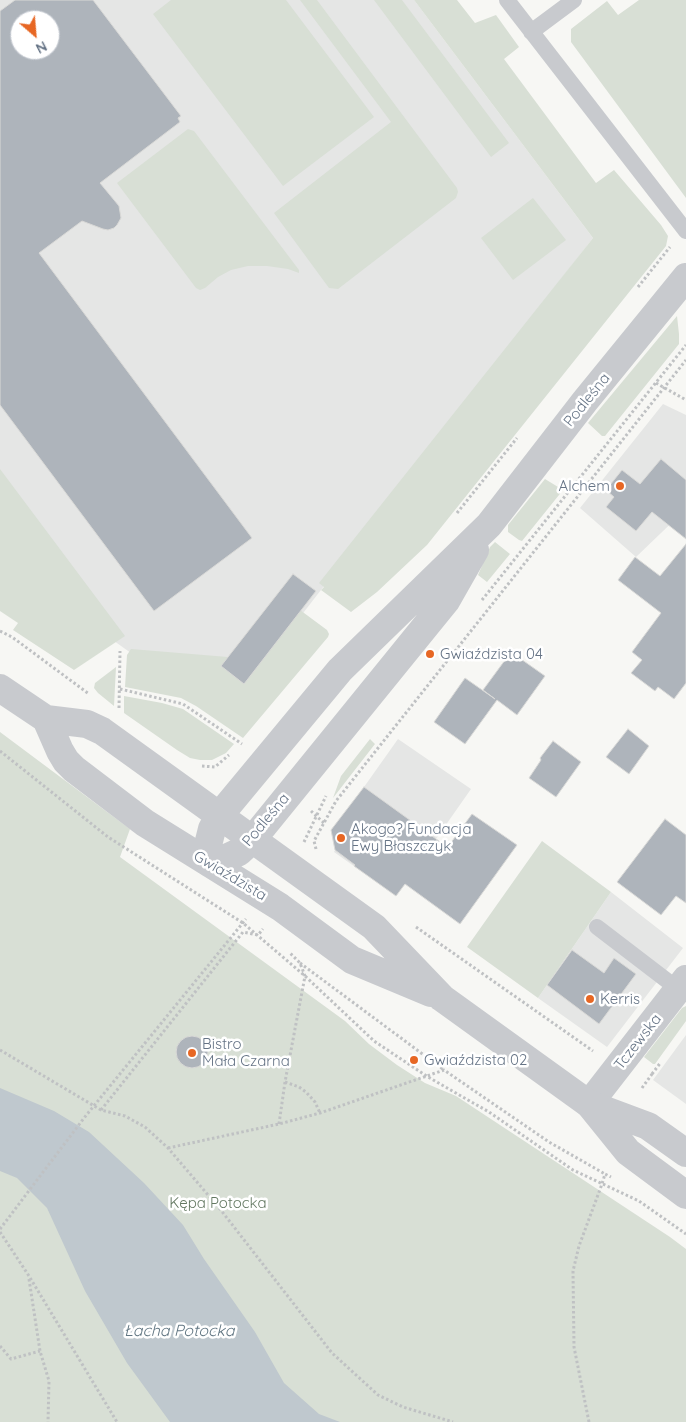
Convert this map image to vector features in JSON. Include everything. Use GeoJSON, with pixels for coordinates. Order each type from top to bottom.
{"type":"FeatureCollection","features":[{"type":"Feature","properties":{"kind":"street","name":"Podleśna"},"geometry":{"type":"LineString","coordinates":[[489,525],[446,601],[252,840],[239,852],[209,863],[208,845],[212,829],[219,816],[340,670],[489,525],[585,401],[686,277]]}},
{"type":"Feature","properties":{"kind":"street","name":"Gwiaździsta"},"geometry":{"type":"LineString","coordinates":[[0,688],[46,719],[87,724],[102,731],[374,927],[442,998],[589,1104],[628,1152],[686,1195]]}},
{"type":"Feature","properties":{"kind":"street","name":"Gwiaździsta"},"geometry":{"type":"LineString","coordinates":[[46,719],[66,761],[145,823],[280,907],[352,960],[442,998]]}},
{"type":"Feature","properties":{"kind":"street","name":"Tczewska"},"geometry":{"type":"LineString","coordinates":[[589,1104],[682,984]]}},
{"type":"Feature","properties":{"kind":"street","name":"Gwiaździsta"},"geometry":{"type":"LineString","coordinates":[[589,1104],[648,1126],[686,1153]]}},
{"type":"Feature","properties":{"kind":"lane"},"geometry":{"type":"LineString","coordinates":[[507,0],[685,230]]}},
{"type":"Feature","properties":{"kind":"lane"},"geometry":{"type":"LineString","coordinates":[[531,32],[574,0]]}},
{"type":"Feature","properties":{"kind":"lane"},"geometry":{"type":"LineString","coordinates":[[597,927],[682,984]]}},
{"type":"Feature","properties":{"kind":"path"},"geometry":{"type":"LineString","coordinates":[[634,291],[685,230]]}},
{"type":"Feature","properties":{"kind":"path"},"geometry":{"type":"LineString","coordinates":[[479,603],[686,345]]}},
{"type":"Feature","properties":{"kind":"path"},"geometry":{"type":"LineString","coordinates":[[317,856],[314,842],[336,801],[686,360]]}},
{"type":"Feature","properties":{"kind":"path"},"geometry":{"type":"LineString","coordinates":[[656,383],[686,400]]}},
{"type":"Feature","properties":{"kind":"path"},"geometry":{"type":"LineString","coordinates":[[455,516],[523,431]]}},
{"type":"Feature","properties":{"kind":"path"},"geometry":{"type":"LineString","coordinates":[[119,709],[120,651]]}},
{"type":"Feature","properties":{"kind":"path"},"geometry":{"type":"LineString","coordinates":[[120,689],[183,704],[242,744],[238,748]]}},
{"type":"Feature","properties":{"kind":"path"},"geometry":{"type":"LineString","coordinates":[[198,766],[215,767],[232,753]]}},
{"type":"Feature","properties":{"kind":"path"},"geometry":{"type":"LineString","coordinates":[[304,842],[328,792]]}},
{"type":"Feature","properties":{"kind":"path"},"geometry":{"type":"LineString","coordinates":[[117,1422],[0,1230],[84,1118],[248,916]]}},
{"type":"Feature","properties":{"kind":"path"},"geometry":{"type":"LineString","coordinates":[[243,923],[305,976],[374,1041],[489,1112],[573,1170],[639,1201],[686,1234]]}},
{"type":"Feature","properties":{"kind":"path"},"geometry":{"type":"LineString","coordinates":[[411,923],[593,1051]]}},
{"type":"Feature","properties":{"kind":"path"},"geometry":{"type":"LineString","coordinates":[[258,935],[264,928],[270,933]]}},
{"type":"Feature","properties":{"kind":"path"},"geometry":{"type":"LineString","coordinates":[[101,1110],[244,932],[258,935]]}},
{"type":"Feature","properties":{"kind":"path"},"geometry":{"type":"LineString","coordinates":[[288,951],[300,963],[444,1070],[549,1142],[605,1174]]}},
{"type":"Feature","properties":{"kind":"path"},"geometry":{"type":"LineString","coordinates":[[279,1124],[305,976],[300,963]]}},
{"type":"Feature","properties":{"kind":"path"},"geometry":{"type":"LineString","coordinates":[[0,1050],[101,1110],[125,1116],[145,1127],[168,1148],[220,1208],[332,1353],[378,1395],[403,1407],[453,1422]]}},
{"type":"Feature","properties":{"kind":"path"},"geometry":{"type":"LineString","coordinates":[[168,1148],[279,1124],[320,1113],[444,1070]]}},
{"type":"Feature","properties":{"kind":"path"},"geometry":{"type":"LineString","coordinates":[[285,1082],[299,1087],[306,1092],[315,1102],[320,1113]]}},
{"type":"Feature","properties":{"kind":"path"},"geometry":{"type":"LineString","coordinates":[[589,1422],[574,1347],[572,1271],[579,1246],[602,1184]]}},
{"type":"Feature","properties":{"kind":"path"},"geometry":{"type":"LineString","coordinates":[[29,1276],[40,1351],[49,1381],[48,1422]]}},
{"type":"Feature","properties":{"kind":"path"},"geometry":{"type":"LineString","coordinates":[[0,1346],[12,1359],[40,1351]]}},
{"type":"Feature","properties":{"kind":"shaded area"},"geometry":{"type":"Polygon","coordinates":[[[0,0],[414,0],[593,238],[222,718],[37,586],[0,542],[0,0]]]}},
{"type":"Feature","properties":{"kind":"shaded area"},"geometry":{"type":"Polygon","coordinates":[[[663,404],[686,415],[686,509],[636,557],[580,508],[663,404]]]}},
{"type":"Feature","properties":{"kind":"shaded area"},"geometry":{"type":"Polygon","coordinates":[[[398,739],[471,789],[396,896],[334,852],[331,830],[398,739]]]}},
{"type":"Feature","properties":{"kind":"shaded area"},"geometry":{"type":"Polygon","coordinates":[[[611,892],[683,948],[607,1047],[538,998],[611,892]]]}},
{"type":"Feature","properties":{"kind":"shaded area"},"geometry":{"type":"Polygon","coordinates":[[[686,1035],[686,1104],[653,1080],[686,1035]]]}},
{"type":"Feature","properties":{"kind":"green space"},"geometry":{"type":"Polygon","coordinates":[[[171,0],[286,0],[374,117],[283,186],[153,14],[171,0]]]}},
{"type":"Feature","properties":{"kind":"green space"},"geometry":{"type":"Polygon","coordinates":[[[300,0],[317,0],[457,188],[458,192],[456,198],[338,289],[329,288],[274,213],[391,122],[300,0]]]}},
{"type":"Feature","properties":{"kind":"green space"},"geometry":{"type":"Polygon","coordinates":[[[374,0],[402,0],[509,143],[491,157],[374,0]]]}},
{"type":"Feature","properties":{"kind":"green space"},"geometry":{"type":"Polygon","coordinates":[[[414,0],[457,0],[475,23],[496,15],[519,47],[504,59],[596,183],[614,170],[661,225],[668,236],[666,246],[427,545],[377,592],[351,612],[321,590],[324,587],[319,583],[593,238],[414,0]]]}},
{"type":"Feature","properties":{"kind":"green space"},"geometry":{"type":"Polygon","coordinates":[[[639,0],[686,0],[686,198],[571,42],[571,29],[607,1],[618,15],[639,0]]]}},
{"type":"Feature","properties":{"kind":"green space"},"geometry":{"type":"Polygon","coordinates":[[[188,129],[194,131],[299,270],[299,273],[288,269],[267,266],[248,266],[231,270],[218,277],[205,288],[200,290],[196,288],[117,183],[188,129]]]}},
{"type":"Feature","properties":{"kind":"green space"},"geometry":{"type":"Polygon","coordinates":[[[533,198],[566,240],[513,280],[481,238],[533,198]]]}},
{"type":"Feature","properties":{"kind":"green space"},"geometry":{"type":"Polygon","coordinates":[[[677,316],[679,344],[605,436],[602,436],[588,423],[677,316]]]}},
{"type":"Feature","properties":{"kind":"green space"},"geometry":{"type":"Polygon","coordinates":[[[0,469],[125,636],[74,670],[13,630],[18,623],[0,611],[0,469]]]}},
{"type":"Feature","properties":{"kind":"green space"},"geometry":{"type":"Polygon","coordinates":[[[545,479],[563,490],[522,541],[519,540],[508,532],[508,525],[545,479]]]}},
{"type":"Feature","properties":{"kind":"green space"},"geometry":{"type":"Polygon","coordinates":[[[495,542],[510,554],[487,582],[478,575],[490,547],[495,542]]]}},
{"type":"Feature","properties":{"kind":"green space"},"geometry":{"type":"Polygon","coordinates":[[[300,610],[327,630],[328,637],[243,738],[181,698],[125,687],[127,655],[131,649],[228,657],[221,666],[244,684],[300,610]]]}},
{"type":"Feature","properties":{"kind":"green space"},"geometry":{"type":"Polygon","coordinates":[[[116,667],[114,706],[94,688],[95,683],[116,667]]]}},
{"type":"Feature","properties":{"kind":"green space"},"geometry":{"type":"Polygon","coordinates":[[[124,696],[183,709],[234,744],[226,753],[212,760],[190,758],[124,713],[124,696]]]}},
{"type":"Feature","properties":{"kind":"green space","name":"Kępa Potocka"},"geometry":{"type":"Polygon","coordinates":[[[0,732],[130,829],[120,857],[345,1021],[369,1044],[397,1065],[425,1083],[456,1096],[686,1249],[686,1422],[0,1422],[0,732]]]}},
{"type":"Feature","properties":{"kind":"green space"},"geometry":{"type":"Polygon","coordinates":[[[370,739],[375,744],[333,798],[341,776],[370,739]]]}},
{"type":"Feature","properties":{"kind":"green space"},"geometry":{"type":"Polygon","coordinates":[[[542,841],[611,892],[538,998],[467,947],[542,841]]]}},
{"type":"Feature","properties":{"kind":"green space"},"geometry":{"type":"Polygon","coordinates":[[[686,1006],[686,1021],[655,1064],[653,1064],[644,1057],[682,1008],[686,1006]]]}},
{"type":"Feature","properties":{"kind":"water","name":"Łacha Potocka"},"geometry":{"type":"Polygon","coordinates":[[[0,1088],[54,1111],[89,1132],[144,1183],[183,1225],[204,1259],[255,1332],[284,1383],[319,1414],[340,1422],[170,1422],[127,1363],[85,1291],[47,1208],[17,1178],[0,1171],[0,1088]]]}},
{"type":"Feature","properties":{"kind":"building"},"geometry":{"type":"Polygon","coordinates":[[[15,0],[93,0],[181,116],[178,118],[180,122],[100,183],[119,206],[121,218],[114,228],[103,229],[82,221],[39,253],[252,538],[154,611],[0,405],[0,11],[15,0]]]}},
{"type":"Feature","properties":{"kind":"building"},"geometry":{"type":"Polygon","coordinates":[[[661,459],[686,480],[686,539],[652,512],[636,531],[606,507],[614,497],[606,490],[622,470],[640,484],[661,459]]]}},
{"type":"Feature","properties":{"kind":"building"},"geometry":{"type":"Polygon","coordinates":[[[686,544],[686,683],[674,699],[658,687],[655,691],[631,673],[642,660],[632,652],[661,613],[618,580],[635,557],[660,576],[686,544]]]}},
{"type":"Feature","properties":{"kind":"building"},"geometry":{"type":"Polygon","coordinates":[[[293,574],[316,591],[244,684],[221,666],[293,574]]]}},
{"type":"Feature","properties":{"kind":"building"},"geometry":{"type":"Polygon","coordinates":[[[511,652],[545,676],[517,715],[497,700],[465,744],[434,722],[465,678],[495,699],[483,690],[511,652]]]}},
{"type":"Feature","properties":{"kind":"building"},"geometry":{"type":"Polygon","coordinates":[[[628,729],[649,746],[629,774],[606,757],[628,729]]]}},
{"type":"Feature","properties":{"kind":"building"},"geometry":{"type":"Polygon","coordinates":[[[553,741],[581,762],[556,797],[529,778],[541,760],[540,758],[553,741]]]}},
{"type":"Feature","properties":{"kind":"building"},"geometry":{"type":"Polygon","coordinates":[[[364,787],[447,848],[472,814],[517,845],[460,924],[405,884],[396,896],[335,850],[331,830],[364,787]]]}},
{"type":"Feature","properties":{"kind":"building"},"geometry":{"type":"Polygon","coordinates":[[[665,819],[686,835],[686,903],[676,896],[661,915],[617,882],[665,819]]]}},
{"type":"Feature","properties":{"kind":"building"},"geometry":{"type":"Polygon","coordinates":[[[572,950],[604,973],[614,958],[636,974],[599,1024],[547,985],[572,950]]]}},
{"type":"Feature","properties":{"kind":"building","name":"Bistro Mała Czarna"},"geometry":{"type":"Polygon","coordinates":[[[192,1036],[203,1041],[208,1052],[203,1063],[192,1068],[181,1063],[176,1052],[181,1041],[192,1036]]]}},
{"type":"Feature","properties":{"kind":"place","name":"Alchem"},"geometry":{"type":"Point","coordinates":[620,486]}},
{"type":"Feature","properties":{"kind":"place","name":"Gwiaździsta 04"},"geometry":{"type":"Point","coordinates":[430,654]}},
{"type":"Feature","properties":{"kind":"place","name":"Akogo? Fundacja Ewy Błaszczyk"},"geometry":{"type":"Point","coordinates":[341,838]}},
{"type":"Feature","properties":{"kind":"place","name":"Kerris"},"geometry":{"type":"Point","coordinates":[590,999]}},
{"type":"Feature","properties":{"kind":"place","name":"Bistro Mała Czarna"},"geometry":{"type":"Point","coordinates":[192,1053]}},
{"type":"Feature","properties":{"kind":"place","name":"Gwiaździsta 02"},"geometry":{"type":"Point","coordinates":[414,1060]}}]}
